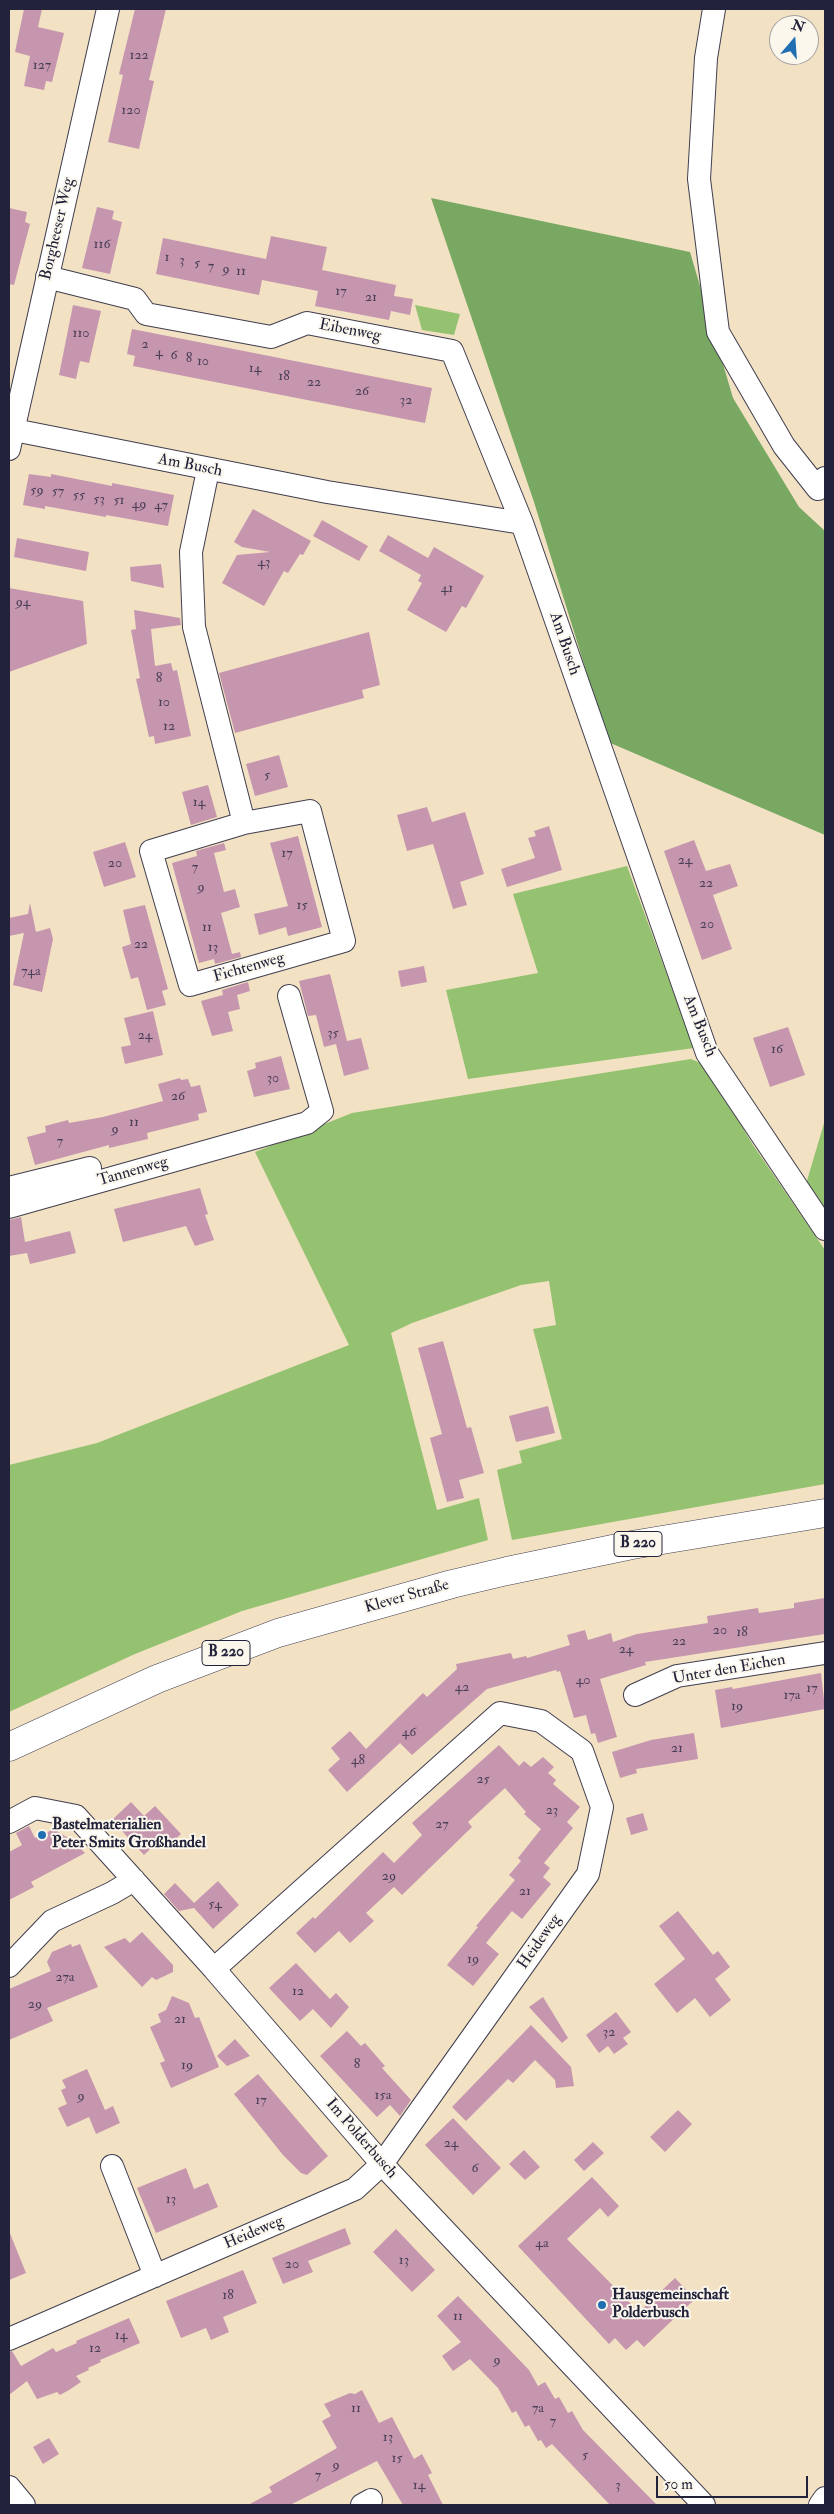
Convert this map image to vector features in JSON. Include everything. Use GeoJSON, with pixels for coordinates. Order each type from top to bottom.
{"type":"FeatureCollection","features":[{"type":"Feature","properties":{"kind":"main road","name":"Klever Straße"},"geometry":{"type":"LineString","coordinates":[[9,1747],[157,1679],[297,1628],[507,1571],[632,1545],[825,1514]]}},
{"type":"Feature","properties":{"kind":"street","name":"Borgheeser Weg"},"geometry":{"type":"LineString","coordinates":[[10,436],[108,9]]}},
{"type":"Feature","properties":{"kind":"street"},"geometry":{"type":"LineString","coordinates":[[714,9],[706,58],[699,179],[718,332],[784,446],[822,483]]}},
{"type":"Feature","properties":{"kind":"street","name":"Eibenweg"},"geometry":{"type":"LineString","coordinates":[[47,277],[135,299],[146,314],[271,337],[307,322],[452,351],[522,523]]}},
{"type":"Feature","properties":{"kind":"street","name":"Am Busch"},"geometry":{"type":"LineString","coordinates":[[10,436],[327,492],[522,523],[707,1053],[825,1229]]}},
{"type":"Feature","properties":{"kind":"street"},"geometry":{"type":"LineString","coordinates":[[208,470],[191,552],[194,627],[244,823]]}},
{"type":"Feature","properties":{"kind":"street","name":"Fichtenweg"},"geometry":{"type":"LineString","coordinates":[[310,811],[344,941],[190,985],[151,851],[244,823],[310,811]]}},
{"type":"Feature","properties":{"kind":"street","name":"Tannenweg"},"geometry":{"type":"LineString","coordinates":[[9,1207],[307,1123],[322,1111],[289,996]]}},
{"type":"Feature","properties":{"kind":"street","name":"Tannenweg"},"geometry":{"type":"LineString","coordinates":[[9,1188],[163,1151]]}},
{"type":"Feature","properties":{"kind":"street","name":"Unter den Eichen"},"geometry":{"type":"LineString","coordinates":[[635,1695],[677,1676],[825,1654]]}},
{"type":"Feature","properties":{"kind":"street","name":"Heideweg"},"geometry":{"type":"LineString","coordinates":[[9,2339],[356,2189],[382,2164],[588,1874],[602,1807],[582,1751],[541,1721],[500,1713],[214,1969]]}},
{"type":"Feature","properties":{"kind":"street","name":"Im Polderbusch"},"geometry":{"type":"LineString","coordinates":[[9,1822],[35,1808],[76,1816],[214,1969],[382,2164],[704,2505]]}},
{"type":"Feature","properties":{"kind":"street"},"geometry":{"type":"LineString","coordinates":[[9,1966],[52,1921],[112,1893],[134,1880]]}},
{"type":"Feature","properties":{"kind":"street"},"geometry":{"type":"LineString","coordinates":[[112,2166],[155,2276]]}},
{"type":"Feature","properties":{"kind":"street"},"geometry":{"type":"LineString","coordinates":[[9,2487],[24,2505]]}},
{"type":"Feature","properties":{"kind":"street"},"geometry":{"type":"LineString","coordinates":[[820,2505],[825,2498]]}},
{"type":"Feature","properties":{"kind":"green space"},"geometry":{"type":"Polygon","coordinates":[[[431,198],[690,252],[733,398],[799,507],[825,531],[825,835],[608,742],[534,502],[431,198]]]}},
{"type":"Feature","properties":{"kind":"green space"},"geometry":{"type":"Polygon","coordinates":[[[415,305],[460,314],[454,335],[422,330],[415,305]]]}},
{"type":"Feature","properties":{"kind":"green space"},"geometry":{"type":"Polygon","coordinates":[[[627,866],[694,1048],[468,1079],[446,990],[538,973],[513,894],[627,866]]]}},
{"type":"Feature","properties":{"kind":"green space"},"geometry":{"type":"Polygon","coordinates":[[[691,1059],[705,1065],[753,1145],[825,1250],[825,1484],[512,1540],[497,1470],[522,1463],[519,1451],[562,1439],[533,1329],[556,1325],[549,1281],[521,1285],[412,1323],[391,1333],[437,1510],[479,1498],[488,1540],[242,1611],[135,1654],[9,1712],[9,1465],[97,1443],[349,1345],[255,1152],[352,1113],[691,1059]]]}},
{"type":"Feature","properties":{"kind":"green space"},"geometry":{"type":"Polygon","coordinates":[[[825,1120],[825,1212],[806,1184],[825,1120]]]}},
{"type":"Feature","properties":{"kind":"building"},"geometry":{"type":"Polygon","coordinates":[[[24,9],[42,9],[38,27],[64,33],[52,82],[46,81],[44,90],[24,86],[30,56],[15,52],[24,9]]]}},
{"type":"Feature","properties":{"kind":"building"},"geometry":{"type":"Polygon","coordinates":[[[135,9],[166,9],[149,80],[154,81],[139,149],[108,142],[123,75],[119,74],[135,9]]]}},
{"type":"Feature","properties":{"kind":"building"},"geometry":{"type":"Polygon","coordinates":[[[97,207],[114,211],[112,219],[122,222],[110,274],[82,268],[97,207]]]}},
{"type":"Feature","properties":{"kind":"building"},"geometry":{"type":"Polygon","coordinates":[[[9,208],[27,212],[25,222],[30,224],[14,285],[9,284],[9,208]]]}},
{"type":"Feature","properties":{"kind":"building"},"geometry":{"type":"Polygon","coordinates":[[[271,236],[327,247],[322,270],[396,285],[394,296],[413,299],[410,315],[391,311],[389,320],[315,306],[318,291],[262,280],[259,295],[156,274],[163,238],[266,259],[271,236]]]}},
{"type":"Feature","properties":{"kind":"building"},"geometry":{"type":"Polygon","coordinates":[[[73,305],[101,311],[89,363],[80,361],[76,379],[59,375],[73,305]]]}},
{"type":"Feature","properties":{"kind":"building"},"geometry":{"type":"Polygon","coordinates":[[[132,329],[432,388],[425,423],[133,366],[135,356],[127,354],[132,329]]]}},
{"type":"Feature","properties":{"kind":"building"},"geometry":{"type":"Polygon","coordinates":[[[29,474],[51,477],[51,474],[112,486],[112,483],[174,495],[168,526],[45,506],[45,509],[23,505],[29,474]]]}},
{"type":"Feature","properties":{"kind":"building"},"geometry":{"type":"Polygon","coordinates":[[[253,509],[311,541],[303,555],[300,554],[288,573],[284,571],[264,606],[222,583],[237,555],[270,552],[242,547],[234,542],[253,509]]]}},
{"type":"Feature","properties":{"kind":"building"},"geometry":{"type":"Polygon","coordinates":[[[322,520],[368,546],[359,561],[313,536],[322,520]]]}},
{"type":"Feature","properties":{"kind":"building"},"geometry":{"type":"Polygon","coordinates":[[[388,535],[428,558],[434,547],[484,576],[466,608],[462,606],[446,632],[407,610],[422,583],[418,581],[421,575],[379,551],[388,535]]]}},
{"type":"Feature","properties":{"kind":"building"},"geometry":{"type":"Polygon","coordinates":[[[17,538],[89,552],[86,571],[14,557],[17,538]]]}},
{"type":"Feature","properties":{"kind":"building"},"geometry":{"type":"Polygon","coordinates":[[[161,564],[164,588],[131,581],[130,567],[161,564]]]}},
{"type":"Feature","properties":{"kind":"building"},"geometry":{"type":"Polygon","coordinates":[[[9,588],[83,601],[87,644],[9,672],[9,588]]]}},
{"type":"Feature","properties":{"kind":"building"},"geometry":{"type":"Polygon","coordinates":[[[134,610],[180,618],[181,625],[151,629],[155,666],[171,663],[173,671],[177,670],[191,736],[155,744],[154,736],[149,737],[136,679],[140,678],[131,630],[136,629],[134,610]]]}},
{"type":"Feature","properties":{"kind":"building"},"geometry":{"type":"Polygon","coordinates":[[[369,632],[380,685],[362,690],[364,698],[235,733],[219,673],[369,632]]]}},
{"type":"Feature","properties":{"kind":"building"},"geometry":{"type":"Polygon","coordinates":[[[279,755],[288,787],[255,796],[246,764],[279,755]]]}},
{"type":"Feature","properties":{"kind":"building"},"geometry":{"type":"Polygon","coordinates":[[[208,785],[217,817],[191,825],[182,792],[208,785]]]}},
{"type":"Feature","properties":{"kind":"building"},"geometry":{"type":"Polygon","coordinates":[[[427,807],[432,822],[465,812],[484,874],[460,882],[467,905],[453,909],[433,844],[407,851],[397,815],[427,807]]]}},
{"type":"Feature","properties":{"kind":"building"},"geometry":{"type":"Polygon","coordinates":[[[549,826],[562,870],[507,887],[501,869],[535,858],[528,838],[536,836],[534,831],[549,826]]]}},
{"type":"Feature","properties":{"kind":"building"},"geometry":{"type":"Polygon","coordinates":[[[298,836],[322,927],[288,936],[286,927],[259,935],[254,914],[288,906],[270,843],[298,836]]]}},
{"type":"Feature","properties":{"kind":"building"},"geometry":{"type":"Polygon","coordinates":[[[694,840],[706,871],[730,864],[738,886],[713,895],[732,949],[702,960],[664,851],[694,840]]]}},
{"type":"Feature","properties":{"kind":"building"},"geometry":{"type":"Polygon","coordinates":[[[125,842],[136,877],[104,887],[93,852],[125,842]]]}},
{"type":"Feature","properties":{"kind":"building"},"geometry":{"type":"Polygon","coordinates":[[[224,843],[226,850],[214,853],[224,892],[235,889],[240,907],[221,913],[232,954],[240,952],[241,957],[215,964],[214,959],[199,963],[172,863],[197,856],[196,851],[224,843]]]}},
{"type":"Feature","properties":{"kind":"building"},"geometry":{"type":"Polygon","coordinates":[[[30,903],[36,932],[50,928],[53,939],[42,992],[13,985],[24,933],[9,936],[9,918],[28,914],[30,903]]]}},
{"type":"Feature","properties":{"kind":"building"},"geometry":{"type":"Polygon","coordinates":[[[145,905],[168,989],[162,991],[166,1005],[147,1010],[138,977],[131,979],[122,947],[131,944],[123,910],[145,905]]]}},
{"type":"Feature","properties":{"kind":"building"},"geometry":{"type":"Polygon","coordinates":[[[424,966],[427,982],[401,987],[398,971],[424,966]]]}},
{"type":"Feature","properties":{"kind":"building"},"geometry":{"type":"Polygon","coordinates":[[[330,974],[347,1041],[361,1038],[369,1069],[344,1076],[336,1044],[324,1047],[316,1015],[308,1016],[299,981],[330,974]]]}},
{"type":"Feature","properties":{"kind":"building"},"geometry":{"type":"Polygon","coordinates":[[[248,982],[250,991],[237,995],[240,1009],[228,1012],[233,1031],[212,1036],[201,1001],[223,995],[222,990],[248,982]]]}},
{"type":"Feature","properties":{"kind":"building"},"geometry":{"type":"Polygon","coordinates":[[[153,1011],[163,1055],[125,1064],[121,1047],[131,1045],[124,1018],[153,1011]]]}},
{"type":"Feature","properties":{"kind":"building"},"geometry":{"type":"Polygon","coordinates":[[[788,1027],[805,1075],[770,1087],[753,1038],[788,1027]]]}},
{"type":"Feature","properties":{"kind":"building"},"geometry":{"type":"Polygon","coordinates":[[[281,1056],[290,1089],[254,1097],[247,1071],[256,1068],[255,1063],[281,1056]]]}},
{"type":"Feature","properties":{"kind":"building"},"geometry":{"type":"Polygon","coordinates":[[[180,1078],[181,1080],[188,1079],[191,1087],[200,1085],[207,1112],[198,1114],[199,1120],[147,1133],[148,1139],[109,1148],[109,1145],[35,1165],[27,1137],[46,1132],[45,1126],[68,1120],[69,1123],[103,1117],[163,1101],[158,1084],[180,1078]]]}},
{"type":"Feature","properties":{"kind":"building"},"geometry":{"type":"Polygon","coordinates":[[[200,1188],[208,1214],[205,1215],[214,1240],[195,1246],[186,1226],[123,1242],[114,1209],[200,1188]]]}},
{"type":"Feature","properties":{"kind":"building"},"geometry":{"type":"Polygon","coordinates":[[[21,1217],[25,1242],[70,1231],[76,1253],[30,1264],[27,1253],[9,1256],[9,1220],[21,1217]]]}},
{"type":"Feature","properties":{"kind":"building"},"geometry":{"type":"Polygon","coordinates":[[[443,1341],[467,1428],[471,1427],[484,1473],[459,1480],[464,1498],[447,1502],[430,1438],[442,1434],[418,1348],[443,1341]]]}},
{"type":"Feature","properties":{"kind":"building"},"geometry":{"type":"Polygon","coordinates":[[[548,1406],[555,1433],[516,1442],[509,1416],[548,1406]]]}},
{"type":"Feature","properties":{"kind":"building"},"geometry":{"type":"Polygon","coordinates":[[[825,1598],[825,1634],[645,1662],[646,1665],[600,1679],[617,1737],[598,1743],[595,1733],[591,1734],[586,1715],[574,1718],[560,1671],[557,1672],[556,1670],[487,1689],[412,1755],[400,1743],[347,1792],[328,1770],[340,1759],[331,1748],[350,1731],[366,1749],[423,1693],[427,1697],[457,1669],[456,1664],[511,1653],[513,1659],[526,1656],[527,1658],[570,1645],[567,1635],[585,1630],[588,1640],[611,1633],[613,1642],[637,1634],[708,1623],[707,1616],[758,1608],[759,1613],[794,1608],[794,1603],[825,1598]]]}},
{"type":"Feature","properties":{"kind":"building"},"geometry":{"type":"Polygon","coordinates":[[[821,1673],[825,1709],[721,1728],[715,1690],[732,1687],[733,1689],[821,1673]]]}},
{"type":"Feature","properties":{"kind":"building"},"geometry":{"type":"Polygon","coordinates":[[[694,1733],[698,1759],[636,1769],[637,1773],[620,1778],[612,1752],[651,1740],[694,1733]]]}},
{"type":"Feature","properties":{"kind":"building"},"geometry":{"type":"Polygon","coordinates":[[[499,1745],[519,1766],[524,1761],[531,1767],[543,1757],[554,1767],[548,1773],[556,1780],[553,1784],[580,1807],[567,1822],[573,1828],[544,1863],[550,1868],[543,1877],[551,1884],[522,1919],[512,1911],[486,1943],[499,1954],[473,1986],[447,1965],[478,1927],[476,1926],[515,1880],[509,1875],[521,1861],[518,1858],[541,1829],[524,1814],[526,1812],[505,1788],[468,1822],[472,1827],[402,1895],[394,1887],[366,1913],[374,1921],[350,1943],[339,1931],[315,1953],[296,1933],[313,1917],[315,1919],[383,1852],[394,1863],[422,1835],[412,1823],[499,1745]]]}},
{"type":"Feature","properties":{"kind":"building"},"geometry":{"type":"Polygon","coordinates":[[[131,1802],[144,1816],[155,1806],[181,1834],[166,1848],[159,1840],[144,1855],[112,1820],[131,1802]]]}},
{"type":"Feature","properties":{"kind":"building"},"geometry":{"type":"Polygon","coordinates":[[[643,1813],[648,1830],[631,1835],[626,1818],[643,1813]]]}},
{"type":"Feature","properties":{"kind":"building"},"geometry":{"type":"Polygon","coordinates":[[[29,1826],[35,1838],[54,1829],[74,1842],[85,1853],[31,1882],[34,1887],[9,1900],[9,1852],[22,1845],[16,1833],[29,1826]]]}},
{"type":"Feature","properties":{"kind":"building"},"geometry":{"type":"Polygon","coordinates":[[[218,1881],[239,1905],[213,1929],[194,1908],[179,1911],[164,1894],[175,1883],[194,1903],[218,1881]]]}},
{"type":"Feature","properties":{"kind":"building"},"geometry":{"type":"Polygon","coordinates":[[[678,1911],[713,1955],[718,1951],[730,1967],[715,1979],[731,2000],[710,2017],[695,1998],[677,2013],[654,1984],[685,1959],[659,1926],[678,1911]]]}},
{"type":"Feature","properties":{"kind":"building"},"geometry":{"type":"Polygon","coordinates":[[[142,1932],[173,1965],[173,1972],[156,1980],[152,1977],[142,1987],[104,1947],[125,1938],[130,1943],[142,1932]]]}},
{"type":"Feature","properties":{"kind":"building"},"geometry":{"type":"Polygon","coordinates":[[[71,1944],[72,1947],[80,1944],[98,1987],[47,2008],[53,2021],[9,2040],[9,1989],[51,1971],[47,1962],[52,1952],[71,1944]]]}},
{"type":"Feature","properties":{"kind":"building"},"geometry":{"type":"Polygon","coordinates":[[[296,1963],[330,1999],[336,1993],[349,2007],[331,2028],[313,2009],[300,2021],[269,1988],[296,1963]]]}},
{"type":"Feature","properties":{"kind":"building"},"geometry":{"type":"Polygon","coordinates":[[[172,1996],[189,2003],[195,2018],[199,2017],[219,2067],[171,2088],[160,2063],[165,2061],[150,2027],[161,2022],[158,2014],[166,2010],[172,1996]]]}},
{"type":"Feature","properties":{"kind":"building"},"geometry":{"type":"Polygon","coordinates":[[[543,1997],[568,2038],[562,2043],[529,2007],[543,1997]]]}},
{"type":"Feature","properties":{"kind":"building"},"geometry":{"type":"Polygon","coordinates":[[[616,2012],[631,2032],[623,2038],[628,2044],[614,2054],[608,2046],[599,2053],[586,2035],[616,2012]]]}},
{"type":"Feature","properties":{"kind":"building"},"geometry":{"type":"Polygon","coordinates":[[[531,2025],[571,2067],[574,2086],[556,2088],[555,2080],[535,2060],[513,2083],[508,2079],[466,2121],[452,2107],[531,2025]]]}},
{"type":"Feature","properties":{"kind":"building"},"geometry":{"type":"Polygon","coordinates":[[[347,2031],[361,2046],[365,2043],[385,2066],[382,2068],[411,2100],[400,2116],[390,2105],[377,2117],[320,2056],[347,2031]]]}},
{"type":"Feature","properties":{"kind":"building"},"geometry":{"type":"Polygon","coordinates":[[[235,2039],[250,2056],[227,2066],[217,2056],[235,2039]]]}},
{"type":"Feature","properties":{"kind":"building"},"geometry":{"type":"Polygon","coordinates":[[[87,2069],[105,2110],[113,2106],[120,2123],[96,2134],[89,2117],[67,2127],[58,2108],[67,2104],[61,2090],[66,2088],[62,2080],[87,2069]]]}},
{"type":"Feature","properties":{"kind":"building"},"geometry":{"type":"Polygon","coordinates":[[[258,2074],[328,2156],[307,2175],[301,2173],[283,2155],[234,2094],[258,2074]]]}},
{"type":"Feature","properties":{"kind":"building"},"geometry":{"type":"Polygon","coordinates":[[[678,2110],[692,2124],[665,2152],[650,2137],[678,2110]]]}},
{"type":"Feature","properties":{"kind":"building"},"geometry":{"type":"Polygon","coordinates":[[[453,2118],[501,2168],[473,2195],[425,2145],[453,2118]]]}},
{"type":"Feature","properties":{"kind":"building"},"geometry":{"type":"Polygon","coordinates":[[[593,2142],[604,2153],[584,2171],[574,2160],[593,2142]]]}},
{"type":"Feature","properties":{"kind":"building"},"geometry":{"type":"Polygon","coordinates":[[[524,2150],[540,2167],[525,2180],[509,2164],[524,2150]]]}},
{"type":"Feature","properties":{"kind":"building"},"geometry":{"type":"Polygon","coordinates":[[[186,2168],[194,2189],[208,2183],[218,2207],[156,2233],[137,2188],[186,2168]]]}},
{"type":"Feature","properties":{"kind":"building"},"geometry":{"type":"Polygon","coordinates":[[[592,2177],[619,2206],[608,2217],[600,2208],[567,2239],[639,2312],[675,2278],[695,2299],[644,2347],[637,2340],[626,2350],[615,2338],[609,2344],[518,2246],[592,2177]]]}},
{"type":"Feature","properties":{"kind":"building"},"geometry":{"type":"Polygon","coordinates":[[[345,2228],[351,2244],[308,2261],[313,2272],[283,2284],[272,2258],[345,2228]]]}},
{"type":"Feature","properties":{"kind":"building"},"geometry":{"type":"Polygon","coordinates":[[[396,2229],[435,2270],[412,2292],[373,2252],[396,2229]]]}},
{"type":"Feature","properties":{"kind":"building"},"geometry":{"type":"Polygon","coordinates":[[[9,2231],[26,2273],[9,2280],[9,2231]]]}},
{"type":"Feature","properties":{"kind":"building"},"geometry":{"type":"Polygon","coordinates":[[[243,2270],[257,2303],[223,2317],[229,2332],[211,2340],[206,2328],[181,2338],[166,2301],[243,2270]]]}},
{"type":"Feature","properties":{"kind":"building"},"geometry":{"type":"Polygon","coordinates":[[[458,2296],[529,2370],[538,2386],[545,2382],[555,2399],[559,2397],[568,2413],[572,2411],[583,2430],[657,2505],[610,2505],[552,2444],[546,2448],[541,2440],[538,2441],[529,2425],[525,2427],[516,2411],[512,2413],[498,2388],[470,2359],[453,2371],[442,2356],[461,2342],[437,2316],[458,2296]]]}},
{"type":"Feature","properties":{"kind":"building"},"geometry":{"type":"Polygon","coordinates":[[[129,2318],[140,2343],[100,2360],[101,2362],[88,2368],[89,2370],[76,2376],[81,2382],[69,2390],[60,2395],[57,2392],[37,2399],[27,2381],[9,2395],[9,2352],[12,2351],[21,2366],[53,2348],[56,2352],[77,2343],[76,2341],[129,2318]]]}},
{"type":"Feature","properties":{"kind":"building"},"geometry":{"type":"Polygon","coordinates":[[[362,2390],[379,2423],[392,2417],[414,2459],[422,2454],[432,2473],[428,2475],[443,2505],[403,2505],[377,2461],[290,2505],[248,2505],[272,2492],[269,2487],[337,2448],[322,2421],[331,2416],[324,2404],[362,2390]]]}},
{"type":"Feature","properties":{"kind":"building"},"geometry":{"type":"Polygon","coordinates":[[[49,2438],[59,2454],[43,2464],[33,2447],[49,2438]]]}},
{"type":"Feature","properties":{"kind":"place","name":"Bastelmaterialien Peter Smits Großhandel"},"geometry":{"type":"Point","coordinates":[42,1835]}},
{"type":"Feature","properties":{"kind":"place","name":"Hausgemeinschaft Polderbusch"},"geometry":{"type":"Point","coordinates":[602,2305]}}]}
